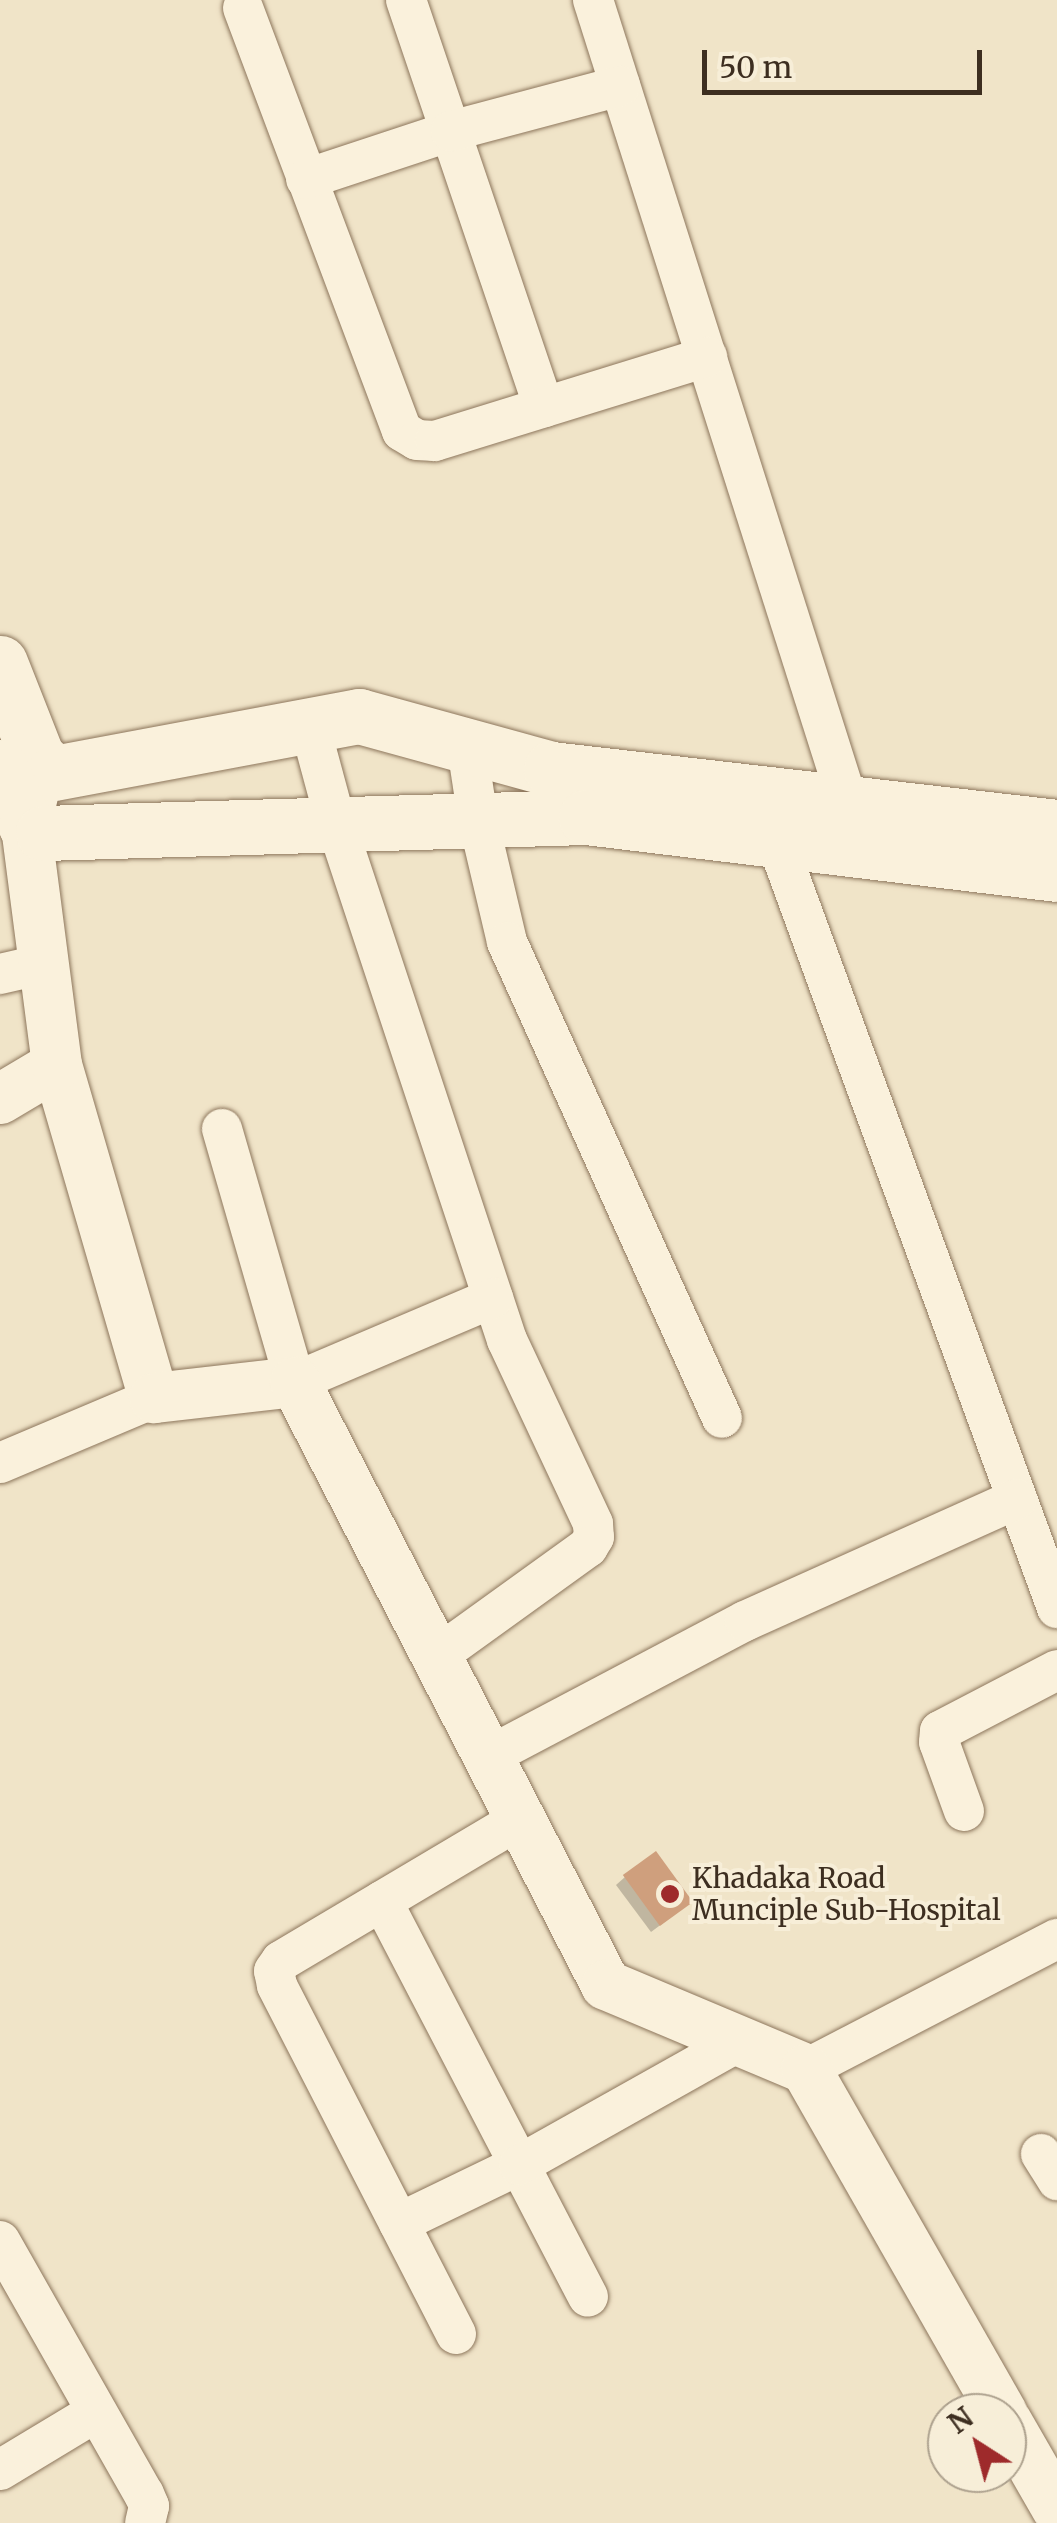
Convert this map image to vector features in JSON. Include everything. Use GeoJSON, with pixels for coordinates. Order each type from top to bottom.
{"type":"FeatureCollection","features":[{"type":"Feature","properties":{"kind":"main road"},"geometry":{"type":"LineString","coordinates":[[0,663],[21,765],[26,826],[43,833],[478,819],[775,817],[848,803],[1057,826]]}},
{"type":"Feature","properties":{"kind":"main road"},"geometry":{"type":"LineString","coordinates":[[21,765],[64,773],[358,716],[551,769],[1057,874]]}},
{"type":"Feature","properties":{"kind":"street"},"geometry":{"type":"LineString","coordinates":[[406,0],[544,407]]}},
{"type":"Feature","properties":{"kind":"street"},"geometry":{"type":"LineString","coordinates":[[593,0],[848,803]]}},
{"type":"Feature","properties":{"kind":"street"},"geometry":{"type":"LineString","coordinates":[[243,8],[402,431],[417,440],[435,441],[706,357]]}},
{"type":"Feature","properties":{"kind":"street"},"geometry":{"type":"LineString","coordinates":[[306,179],[451,131],[620,86]]}},
{"type":"Feature","properties":{"kind":"street"},"geometry":{"type":"LineString","coordinates":[[308,723],[336,823],[507,1340],[594,1524],[594,1537],[588,1547],[437,1656]]}},
{"type":"Feature","properties":{"kind":"street"},"geometry":{"type":"LineString","coordinates":[[467,747],[478,819],[508,942],[722,1418]]}},
{"type":"Feature","properties":{"kind":"street"},"geometry":{"type":"LineString","coordinates":[[775,817],[1057,1608]]}},
{"type":"Feature","properties":{"kind":"street"},"geometry":{"type":"LineString","coordinates":[[26,826],[22,969],[58,1065],[154,1398]]}},
{"type":"Feature","properties":{"kind":"street"},"geometry":{"type":"LineString","coordinates":[[0,1099],[58,1065]]}},
{"type":"Feature","properties":{"kind":"street"},"geometry":{"type":"LineString","coordinates":[[222,1129],[296,1382],[606,1985],[806,2069],[991,2393]]}},
{"type":"Feature","properties":{"kind":"street"},"geometry":{"type":"LineString","coordinates":[[0,1464],[154,1398],[296,1382],[493,1298]]}},
{"type":"Feature","properties":{"kind":"street"},"geometry":{"type":"LineString","coordinates":[[489,1756],[745,1621],[1017,1499]]}},
{"type":"Feature","properties":{"kind":"street"},"geometry":{"type":"LineString","coordinates":[[964,1812],[938,1742],[940,1731],[1057,1670]]}},
{"type":"Feature","properties":{"kind":"street"},"geometry":{"type":"LineString","coordinates":[[456,2334],[274,1971],[281,1960],[520,1818]]}},
{"type":"Feature","properties":{"kind":"street"},"geometry":{"type":"LineString","coordinates":[[382,1901],[588,2298]]}},
{"type":"Feature","properties":{"kind":"street"},"geometry":{"type":"LineString","coordinates":[[806,2069],[1057,1939]]}},
{"type":"Feature","properties":{"kind":"street"},"geometry":{"type":"LineString","coordinates":[[399,2222],[520,2165],[740,2042]]}},
{"type":"Feature","properties":{"kind":"street"},"geometry":{"type":"LineString","coordinates":[[0,2241],[12,2289],[96,2412],[144,2494],[149,2506],[145,2523]]}},
{"type":"Feature","properties":{"kind":"street"},"geometry":{"type":"LineString","coordinates":[[0,2470],[96,2412]]}},
{"type":"Feature","properties":{"kind":"street"},"geometry":{"type":"LineString","coordinates":[[1027,2451],[1051,2485]]}},
{"type":"Feature","properties":{"kind":"building"},"geometry":{"type":"Polygon","coordinates":[[[656,1851],[693,1902],[660,1926],[623,1875],[656,1851]]]}},
{"type":"Feature","properties":{"kind":"place","name":"Khadaka Road Munciple Sub-Hospital"},"geometry":{"type":"Point","coordinates":[670,1894]}}]}
